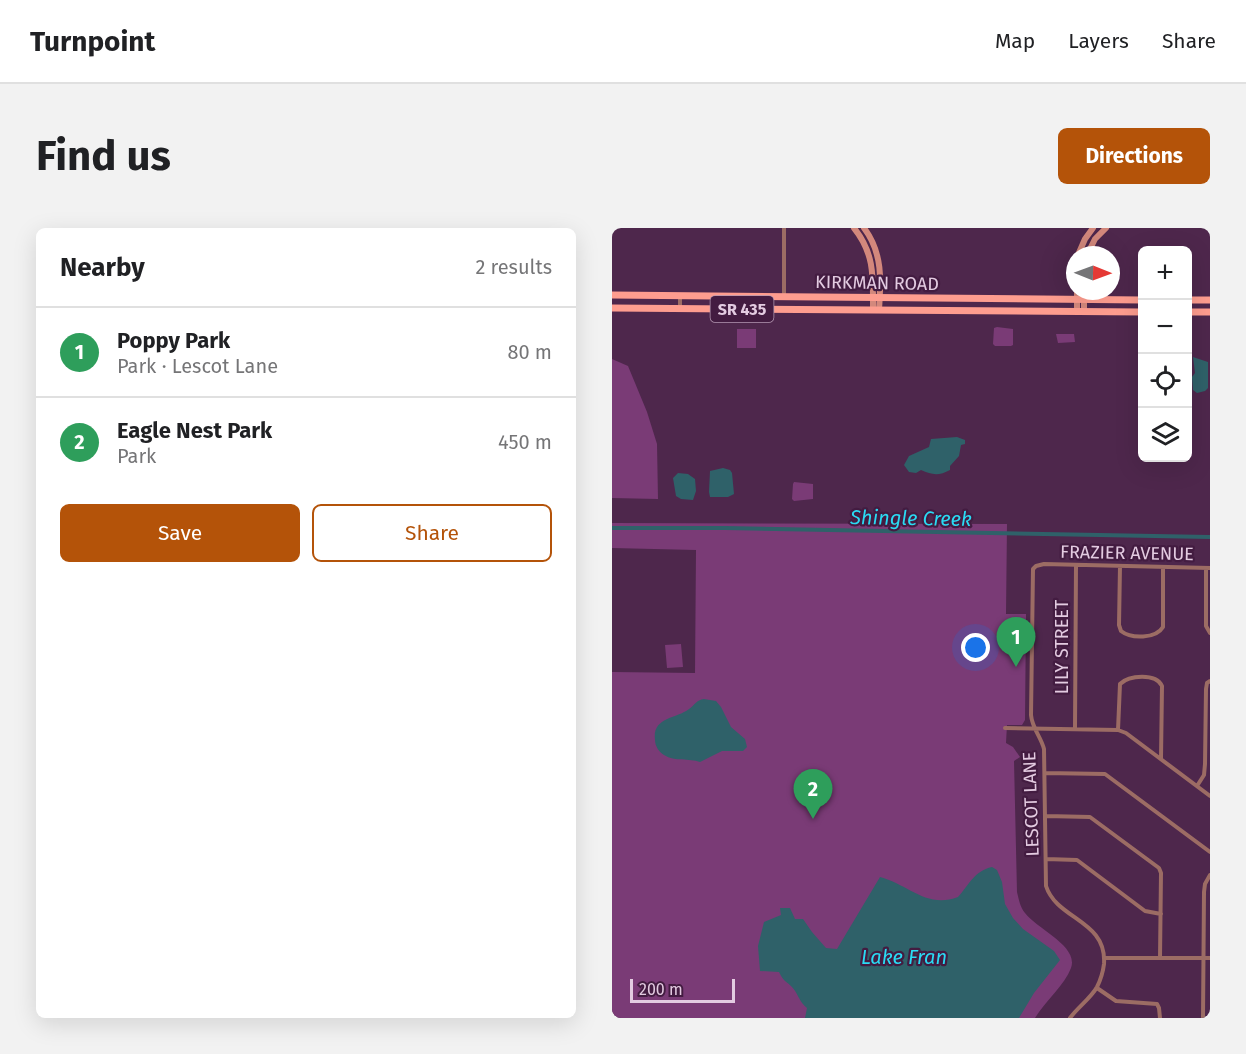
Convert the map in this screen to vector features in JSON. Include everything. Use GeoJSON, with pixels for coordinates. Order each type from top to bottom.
{"type":"FeatureCollection","features":[{"type":"Feature","properties":{"kind":"main road","name":"KIRKMAN ROAD"},"geometry":{"type":"LineString","coordinates":[[612,295],[1066,300]]}},
{"type":"Feature","properties":{"kind":"main road","name":"KIRKMAN ROAD"},"geometry":{"type":"LineString","coordinates":[[1120,300],[1138,300]]}},
{"type":"Feature","properties":{"kind":"main road"},"geometry":{"type":"LineString","coordinates":[[1192,300],[1210,300]]}},
{"type":"Feature","properties":{"kind":"main road","name":"KIRKMAN ROAD"},"geometry":{"type":"LineString","coordinates":[[612,308],[1138,312]]}},
{"type":"Feature","properties":{"kind":"main road"},"geometry":{"type":"LineString","coordinates":[[1192,312],[1210,312]]}},
{"type":"Feature","properties":{"kind":"street"},"geometry":{"type":"LineString","coordinates":[[784,228],[784,297]]}},
{"type":"Feature","properties":{"kind":"street"},"geometry":{"type":"LineString","coordinates":[[854,228],[866,243],[870,257],[876,310]]}},
{"type":"Feature","properties":{"kind":"street"},"geometry":{"type":"LineString","coordinates":[[864,228],[876,249],[880,265],[876,298]]}},
{"type":"Feature","properties":{"kind":"street"},"geometry":{"type":"LineString","coordinates":[[1082,246],[1093,228]]}},
{"type":"Feature","properties":{"kind":"street"},"geometry":{"type":"LineString","coordinates":[[1092,246],[1106,228]]}},
{"type":"Feature","properties":{"kind":"street"},"geometry":{"type":"LineString","coordinates":[[682,296],[682,308]]}},
{"type":"Feature","properties":{"kind":"street"},"geometry":{"type":"LineString","coordinates":[[1081,300],[1081,312]]}},
{"type":"Feature","properties":{"kind":"street","name":"FRAZIER AVENUE"},"geometry":{"type":"LineString","coordinates":[[1044,564],[1208,568]]}},
{"type":"Feature","properties":{"kind":"street","name":"LESCOT LANE"},"geometry":{"type":"LineString","coordinates":[[1044,564],[1036,566],[1032,574],[1031,715],[1034,728],[1039,734],[1044,749],[1046,886],[1055,902],[1093,930],[1101,944],[1104,957]]}},
{"type":"Feature","properties":{"kind":"street","name":"LILY STREET"},"geometry":{"type":"LineString","coordinates":[[1075,729],[1076,565]]}},
{"type":"Feature","properties":{"kind":"street"},"geometry":{"type":"LineString","coordinates":[[1120,566],[1119,625],[1121,631],[1126,635],[1155,635],[1163,627],[1163,568]]}},
{"type":"Feature","properties":{"kind":"street"},"geometry":{"type":"LineString","coordinates":[[1208,568],[1206,626],[1210,633]]}},
{"type":"Feature","properties":{"kind":"street"},"geometry":{"type":"LineString","coordinates":[[1118,730],[1120,684],[1126,678],[1152,678],[1159,681],[1162,686],[1161,759]]}},
{"type":"Feature","properties":{"kind":"street"},"geometry":{"type":"LineString","coordinates":[[1197,786],[1204,775],[1206,689],[1210,681]]}},
{"type":"Feature","properties":{"kind":"street"},"geometry":{"type":"LineString","coordinates":[[1005,728],[1118,730],[1126,733],[1210,796]]}},
{"type":"Feature","properties":{"kind":"street"},"geometry":{"type":"LineString","coordinates":[[1045,773],[1105,774],[1210,852]]}},
{"type":"Feature","properties":{"kind":"street"},"geometry":{"type":"LineString","coordinates":[[1046,816],[1090,817],[1159,868],[1161,873],[1160,958]]}},
{"type":"Feature","properties":{"kind":"street"},"geometry":{"type":"LineString","coordinates":[[1046,859],[1077,860],[1145,911],[1161,914]]}},
{"type":"Feature","properties":{"kind":"street"},"geometry":{"type":"LineString","coordinates":[[1203,1018],[1205,884],[1210,875]]}},
{"type":"Feature","properties":{"kind":"street"},"geometry":{"type":"LineString","coordinates":[[1070,1018],[1097,988],[1103,974],[1104,957],[1210,958]]}},
{"type":"Feature","properties":{"kind":"street"},"geometry":{"type":"LineString","coordinates":[[1097,988],[1116,1001],[1157,1004],[1160,1018]]}},
{"type":"Feature","properties":{"kind":"shaded area"},"geometry":{"type":"Polygon","coordinates":[[[994,328],[1013,329],[1013,345],[995,346],[993,344],[994,328]]]}},
{"type":"Feature","properties":{"kind":"shaded area"},"geometry":{"type":"Polygon","coordinates":[[[737,329],[756,329],[756,348],[737,348],[737,329]]]}},
{"type":"Feature","properties":{"kind":"shaded area"},"geometry":{"type":"Polygon","coordinates":[[[1056,334],[1074,334],[1075,342],[1058,343],[1056,334]]]}},
{"type":"Feature","properties":{"kind":"shaded area"},"geometry":{"type":"Polygon","coordinates":[[[612,359],[628,366],[647,412],[657,444],[658,499],[612,498],[612,359]]]}},
{"type":"Feature","properties":{"kind":"shaded area"},"geometry":{"type":"Polygon","coordinates":[[[794,482],[813,484],[813,499],[794,501],[792,499],[794,482]]]}},
{"type":"Feature","properties":{"kind":"shaded area"},"geometry":{"type":"Polygon","coordinates":[[[612,523],[1007,524],[1006,614],[1026,614],[1025,720],[1022,725],[1007,725],[1006,743],[1013,747],[1020,757],[1014,761],[1017,892],[1025,913],[1063,945],[1072,960],[1071,968],[1064,981],[1035,1018],[612,1018],[612,672],[695,673],[696,550],[612,548],[612,523]]]}},
{"type":"Feature","properties":{"kind":"shaded area"},"geometry":{"type":"Polygon","coordinates":[[[681,644],[683,667],[667,668],[665,645],[681,644]]]}},
{"type":"Feature","properties":{"kind":"water"},"geometry":{"type":"Polygon","coordinates":[[[1193,357],[1208,362],[1208,388],[1205,391],[1197,393],[1193,390],[1192,377],[1195,373],[1193,357]]]}},
{"type":"Feature","properties":{"kind":"water"},"geometry":{"type":"Polygon","coordinates":[[[957,437],[965,440],[965,444],[961,445],[959,456],[950,466],[950,470],[939,474],[921,470],[916,473],[909,472],[904,465],[909,456],[929,447],[931,439],[957,437]]]}},
{"type":"Feature","properties":{"kind":"water"},"geometry":{"type":"Polygon","coordinates":[[[723,468],[732,473],[734,494],[728,497],[710,497],[710,471],[723,468]]]}},
{"type":"Feature","properties":{"kind":"water"},"geometry":{"type":"Polygon","coordinates":[[[678,473],[688,474],[695,479],[696,491],[693,500],[676,496],[673,478],[678,473]]]}},
{"type":"Feature","properties":{"kind":"water"},"geometry":{"type":"Polygon","coordinates":[[[704,699],[716,701],[731,727],[745,739],[747,747],[743,751],[722,751],[700,762],[662,754],[655,742],[657,727],[704,699]]]}},
{"type":"Feature","properties":{"kind":"water","name":"Lake Fran"},"geometry":{"type":"Polygon","coordinates":[[[992,867],[997,870],[1002,882],[1005,904],[1013,918],[1023,929],[1054,951],[1060,960],[1034,993],[1019,1018],[805,1018],[807,1008],[779,972],[760,971],[758,946],[764,922],[781,915],[780,908],[790,908],[795,919],[803,919],[826,948],[837,949],[880,877],[927,898],[947,900],[958,897],[976,875],[992,867]]]}},
{"type":"Feature","properties":{"kind":"waterway","name":"Shingle Creek"},"geometry":{"type":"LineString","coordinates":[[612,528],[1210,537]]}},
{"type":"Feature","properties":{"kind":"place","name":"Poppy Park"},"geometry":{"type":"Point","coordinates":[1016,667]}},
{"type":"Feature","properties":{"kind":"place","name":"Eagle Nest Park"},"geometry":{"type":"Point","coordinates":[813,819]}}]}
